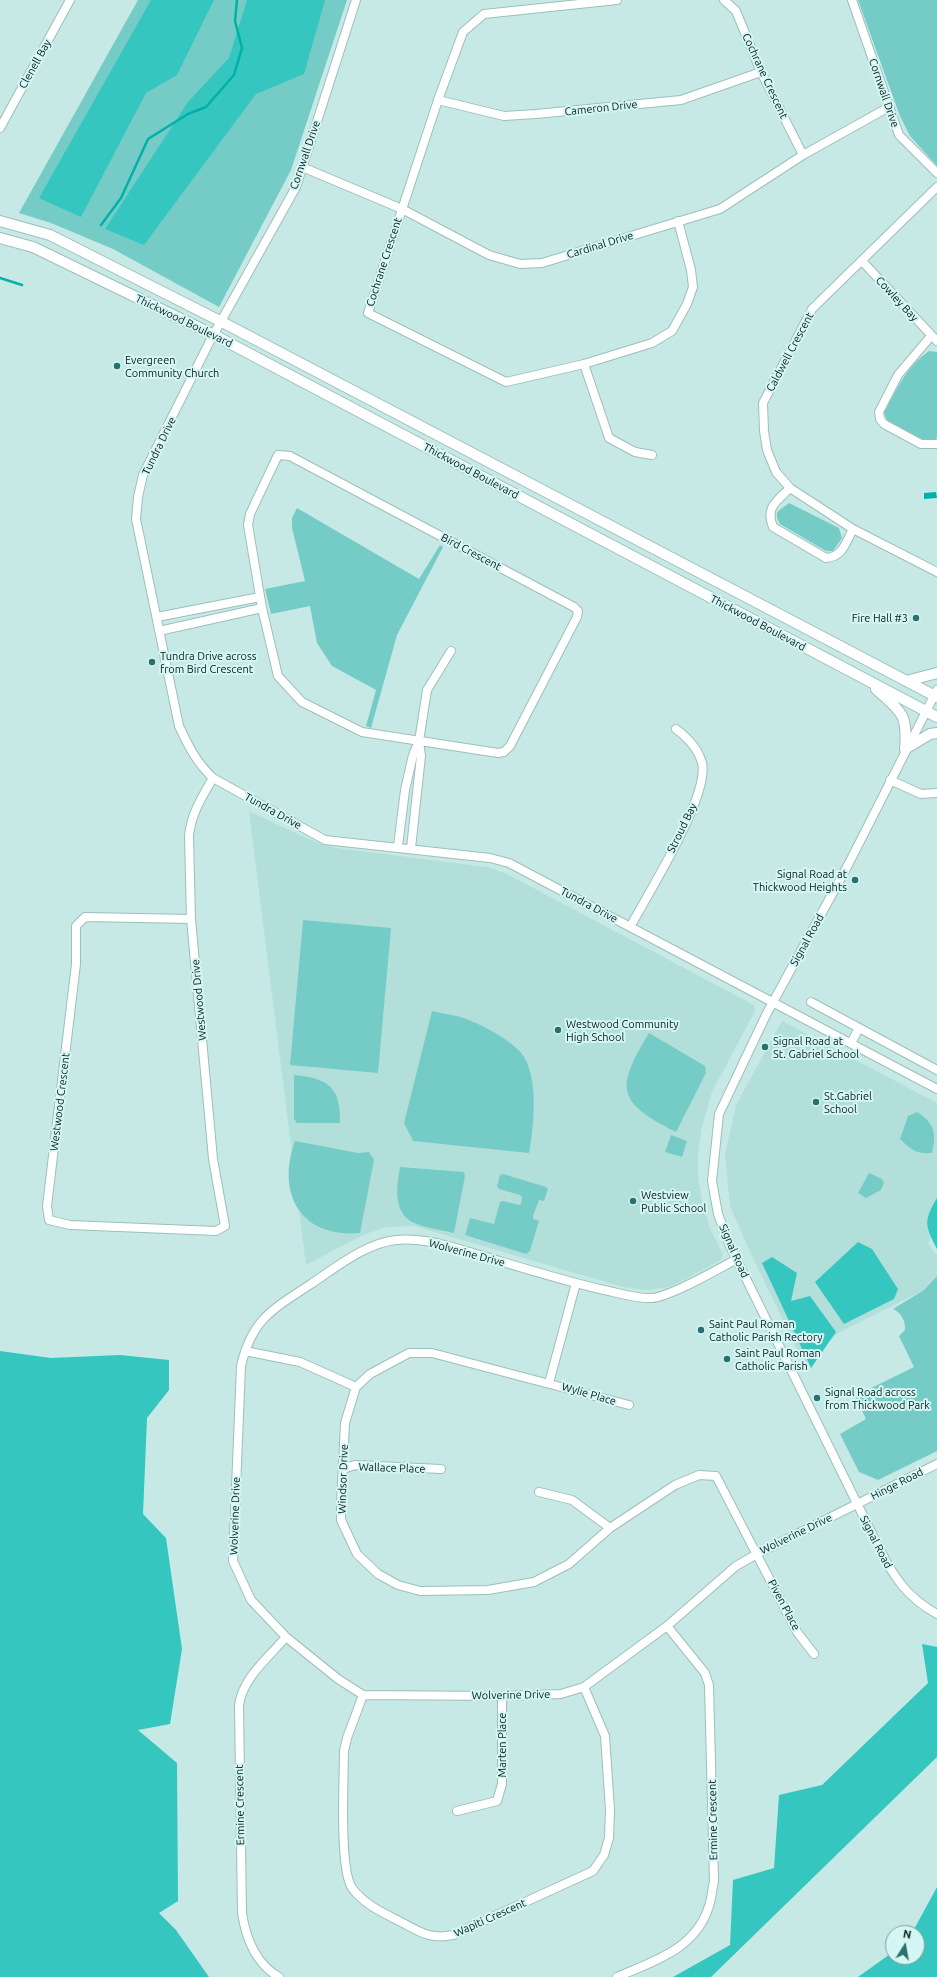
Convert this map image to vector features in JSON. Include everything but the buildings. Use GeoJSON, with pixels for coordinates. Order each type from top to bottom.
{"type":"FeatureCollection","features":[{"type":"Feature","properties":{"kind":"main road","name":"Thickwood Boulevard"},"geometry":{"type":"LineString","coordinates":[[0,221],[50,235],[222,322],[906,680],[936,694]]}},
{"type":"Feature","properties":{"kind":"main road","name":"Thickwood Boulevard"},"geometry":{"type":"LineString","coordinates":[[0,238],[33,247],[214,335],[937,717]]}},
{"type":"Feature","properties":{"kind":"main road"},"geometry":{"type":"LineString","coordinates":[[906,680],[937,673]]}},
{"type":"Feature","properties":{"kind":"main road"},"geometry":{"type":"LineString","coordinates":[[867,680],[901,713],[907,728],[905,749]]}},
{"type":"Feature","properties":{"kind":"main road"},"geometry":{"type":"LineString","coordinates":[[905,749],[930,734],[937,733]]}},
{"type":"Feature","properties":{"kind":"street","name":"Clenell Bay"},"geometry":{"type":"LineString","coordinates":[[0,128],[70,0]]}},
{"type":"Feature","properties":{"kind":"street","name":"Cornwall Drive"},"geometry":{"type":"LineString","coordinates":[[214,335],[296,187],[356,0]]}},
{"type":"Feature","properties":{"kind":"street","name":"Cochrane Crescent"},"geometry":{"type":"LineString","coordinates":[[617,0],[484,14],[463,32],[438,100],[368,313],[506,382],[584,364],[652,343],[672,331],[687,304],[693,287],[691,270],[678,221]]}},
{"type":"Feature","properties":{"kind":"street","name":"Cochrane Crescent"},"geometry":{"type":"LineString","coordinates":[[724,0],[736,11],[761,72],[804,155]]}},
{"type":"Feature","properties":{"kind":"street","name":"Cornwall Drive"},"geometry":{"type":"LineString","coordinates":[[852,0],[899,135],[937,173]]}},
{"type":"Feature","properties":{"kind":"street","name":"Cameron Drive"},"geometry":{"type":"LineString","coordinates":[[438,100],[504,116],[536,114],[681,100],[761,72]]}},
{"type":"Feature","properties":{"kind":"street","name":"Cardinal Drive"},"geometry":{"type":"LineString","coordinates":[[302,167],[402,209],[489,255],[520,264],[542,262],[720,209],[804,155],[888,107]]}},
{"type":"Feature","properties":{"kind":"street","name":"Caldwell Crescent"},"geometry":{"type":"LineString","coordinates":[[937,187],[862,262],[812,309],[763,404],[764,431],[767,450],[776,472],[790,488],[854,529],[937,572]]}},
{"type":"Feature","properties":{"kind":"street","name":"Cowley Bay"},"geometry":{"type":"LineString","coordinates":[[862,262],[934,339],[898,375],[879,412],[880,418],[884,424],[920,444],[937,444]]}},
{"type":"Feature","properties":{"kind":"street","name":"Tundra Drive"},"geometry":{"type":"LineString","coordinates":[[214,335],[143,475],[138,497],[136,519],[179,726],[200,766],[213,778],[325,840],[398,846],[490,858],[508,863],[937,1089]]}},
{"type":"Feature","properties":{"kind":"street"},"geometry":{"type":"LineString","coordinates":[[584,364],[609,438],[635,452],[652,455]]}},
{"type":"Feature","properties":{"kind":"street","name":"Bird Crescent"},"geometry":{"type":"LineString","coordinates":[[278,455],[290,456],[574,607],[578,611],[577,618],[513,739],[504,752],[498,753],[362,732],[302,702],[278,676],[262,608],[248,525],[250,514],[278,455]]}},
{"type":"Feature","properties":{"kind":"street"},"geometry":{"type":"LineString","coordinates":[[790,488],[770,508],[769,518],[773,527],[826,558],[834,557],[840,553],[854,529]]}},
{"type":"Feature","properties":{"kind":"street"},"geometry":{"type":"LineString","coordinates":[[157,617],[260,597]]}},
{"type":"Feature","properties":{"kind":"street"},"geometry":{"type":"LineString","coordinates":[[210,606],[212,619]]}},
{"type":"Feature","properties":{"kind":"street"},"geometry":{"type":"LineString","coordinates":[[159,631],[262,608]]}},
{"type":"Feature","properties":{"kind":"street"},"geometry":{"type":"LineString","coordinates":[[398,846],[404,790],[413,755],[419,741],[427,690],[451,651]]}},
{"type":"Feature","properties":{"kind":"street","name":"Signal Road"},"geometry":{"type":"LineString","coordinates":[[936,694],[905,749],[848,865],[773,1002],[719,1114],[712,1181],[718,1214],[730,1246],[887,1564],[902,1588],[913,1598],[937,1614]]}},
{"type":"Feature","properties":{"kind":"street","name":"Stroud Bay"},"geometry":{"type":"LineString","coordinates":[[630,927],[695,806],[703,777],[702,762],[690,739],[676,729]]}},
{"type":"Feature","properties":{"kind":"street"},"geometry":{"type":"LineString","coordinates":[[410,848],[421,756],[419,741]]}},
{"type":"Feature","properties":{"kind":"street","name":"Westwood Drive"},"geometry":{"type":"LineString","coordinates":[[213,778],[195,809],[190,824],[191,919],[213,1159],[225,1226]]}},
{"type":"Feature","properties":{"kind":"street"},"geometry":{"type":"LineString","coordinates":[[890,780],[921,794],[937,793]]}},
{"type":"Feature","properties":{"kind":"street"},"geometry":{"type":"LineString","coordinates":[[404,790],[417,791]]}},
{"type":"Feature","properties":{"kind":"street","name":"Westwood Crescent"},"geometry":{"type":"LineString","coordinates":[[191,919],[85,917],[76,926],[76,964],[47,1206],[49,1220],[70,1224],[216,1231],[225,1226]]}},
{"type":"Feature","properties":{"kind":"street"},"geometry":{"type":"LineString","coordinates":[[811,1002],[937,1070]]}},
{"type":"Feature","properties":{"kind":"street"},"geometry":{"type":"LineString","coordinates":[[851,1043],[859,1028]]}},
{"type":"Feature","properties":{"kind":"street","name":"Wolverine Drive"},"geometry":{"type":"LineString","coordinates":[[737,1259],[671,1293],[654,1298],[638,1298],[576,1283],[449,1246],[415,1240],[395,1240],[364,1250],[281,1303],[261,1321],[250,1337],[241,1366],[233,1562],[251,1600],[286,1636],[338,1679],[363,1695],[502,1696],[561,1694],[584,1686],[667,1626],[736,1566],[857,1504]]}},
{"type":"Feature","properties":{"kind":"street"},"geometry":{"type":"LineString","coordinates":[[245,1351],[300,1362],[356,1387],[370,1374],[391,1361],[409,1353],[432,1353],[549,1383],[576,1283]]}},
{"type":"Feature","properties":{"kind":"street","name":"Wylie Place"},"geometry":{"type":"LineString","coordinates":[[549,1383],[629,1405]]}},
{"type":"Feature","properties":{"kind":"street","name":"Windsor Drive"},"geometry":{"type":"LineString","coordinates":[[356,1387],[345,1423],[341,1520],[357,1554],[378,1574],[398,1585],[420,1591],[488,1590],[534,1582],[568,1564],[610,1528],[675,1485],[699,1475],[716,1476],[757,1554]]}},
{"type":"Feature","properties":{"kind":"street","name":"Hinge Road"},"geometry":{"type":"LineString","coordinates":[[857,1504],[937,1464]]}},
{"type":"Feature","properties":{"kind":"street","name":"Wallace Place"},"geometry":{"type":"LineString","coordinates":[[344,1469],[355,1465],[441,1469]]}},
{"type":"Feature","properties":{"kind":"street"},"geometry":{"type":"LineString","coordinates":[[539,1492],[572,1500],[610,1528]]}},
{"type":"Feature","properties":{"kind":"street","name":"Piven Place"},"geometry":{"type":"LineString","coordinates":[[757,1554],[798,1632],[814,1654]]}},
{"type":"Feature","properties":{"kind":"street","name":"Ermine Crescent"},"geometry":{"type":"LineString","coordinates":[[617,1977],[666,1955],[686,1943],[698,1928],[709,1906],[714,1881],[709,1685],[705,1673],[667,1626]]}},
{"type":"Feature","properties":{"kind":"street","name":"Ermine Crescent"},"geometry":{"type":"LineString","coordinates":[[280,1977],[265,1966],[254,1952],[246,1932],[242,1913],[239,1706],[240,1696],[244,1685],[286,1636]]}},
{"type":"Feature","properties":{"kind":"street","name":"Wapiti Crescent"},"geometry":{"type":"LineString","coordinates":[[363,1695],[346,1738],[344,1751],[344,1860],[351,1887],[370,1906],[427,1936],[439,1938],[453,1935],[593,1872],[604,1855],[609,1838],[610,1810],[605,1736],[584,1686]]}},
{"type":"Feature","properties":{"kind":"street","name":"Marten Place"},"geometry":{"type":"LineString","coordinates":[[457,1811],[497,1801],[502,1784],[502,1696]]}},
{"type":"Feature","properties":{"kind":"shaded area"},"geometry":{"type":"Polygon","coordinates":[[[138,0],[347,0],[291,170],[219,307],[113,249],[51,223],[19,213],[138,0]]]}},
{"type":"Feature","properties":{"kind":"shaded area"},"geometry":{"type":"Polygon","coordinates":[[[151,0],[214,0],[177,75],[146,93],[81,217],[39,198],[151,0]]]}},
{"type":"Feature","properties":{"kind":"shaded area"},"geometry":{"type":"Polygon","coordinates":[[[247,0],[325,0],[304,74],[256,94],[144,245],[105,229],[188,102],[229,58],[247,0]]]}},
{"type":"Feature","properties":{"kind":"shaded area"},"geometry":{"type":"Polygon","coordinates":[[[858,0],[937,0],[937,166],[910,136],[900,116],[858,0]]]}},
{"type":"Feature","properties":{"kind":"shaded area"},"geometry":{"type":"Polygon","coordinates":[[[929,351],[937,352],[937,437],[935,440],[924,441],[887,420],[884,413],[908,371],[929,351]]]}},
{"type":"Feature","properties":{"kind":"shaded area"},"geometry":{"type":"Polygon","coordinates":[[[936,492],[937,498],[924,499],[924,493],[936,492]]]}},
{"type":"Feature","properties":{"kind":"shaded area"},"geometry":{"type":"Polygon","coordinates":[[[789,503],[839,528],[842,538],[833,551],[826,551],[780,524],[777,518],[777,512],[789,503]]]}},
{"type":"Feature","properties":{"kind":"shaded area"},"geometry":{"type":"Polygon","coordinates":[[[297,508],[419,579],[440,545],[443,547],[397,635],[371,728],[366,726],[376,690],[332,666],[317,643],[310,606],[271,614],[265,589],[305,581],[292,528],[292,518],[297,508]]]}},
{"type":"Feature","properties":{"kind":"shaded area"},"geometry":{"type":"Polygon","coordinates":[[[249,811],[315,842],[336,848],[487,867],[507,874],[754,1005],[755,1011],[712,1092],[702,1127],[698,1154],[698,1177],[702,1201],[709,1226],[723,1254],[721,1260],[670,1287],[648,1290],[623,1287],[414,1226],[387,1227],[363,1235],[306,1265],[249,811]]]}},
{"type":"Feature","properties":{"kind":"shaded area"},"geometry":{"type":"Polygon","coordinates":[[[303,920],[391,928],[378,1073],[290,1065],[303,920]]]}},
{"type":"Feature","properties":{"kind":"shaded area"},"geometry":{"type":"Polygon","coordinates":[[[432,1011],[462,1017],[477,1024],[505,1039],[522,1054],[531,1075],[534,1102],[529,1153],[413,1141],[404,1123],[432,1011]]]}},
{"type":"Feature","properties":{"kind":"shaded area"},"geometry":{"type":"Polygon","coordinates":[[[782,1021],[937,1103],[937,1227],[928,1244],[937,1255],[937,1276],[924,1290],[838,1333],[805,1365],[751,1254],[730,1206],[725,1155],[736,1105],[782,1021]]]}},
{"type":"Feature","properties":{"kind":"shaded area"},"geometry":{"type":"Polygon","coordinates":[[[649,1033],[705,1066],[706,1073],[676,1132],[642,1112],[633,1102],[628,1092],[627,1081],[631,1068],[649,1033]]]}},
{"type":"Feature","properties":{"kind":"shaded area"},"geometry":{"type":"Polygon","coordinates":[[[294,1075],[316,1079],[324,1082],[330,1087],[335,1093],[338,1101],[340,1123],[297,1123],[294,1119],[294,1075]]]}},
{"type":"Feature","properties":{"kind":"shaded area"},"geometry":{"type":"Polygon","coordinates":[[[917,1112],[931,1124],[933,1129],[934,1139],[932,1153],[918,1152],[900,1139],[908,1116],[917,1112]]]}},
{"type":"Feature","properties":{"kind":"shaded area"},"geometry":{"type":"Polygon","coordinates":[[[671,1135],[687,1141],[682,1157],[665,1152],[671,1135]]]}},
{"type":"Feature","properties":{"kind":"shaded area"},"geometry":{"type":"Polygon","coordinates":[[[295,1141],[358,1153],[369,1152],[374,1160],[360,1233],[339,1233],[322,1228],[308,1220],[298,1208],[291,1194],[289,1178],[290,1160],[295,1141]]]}},
{"type":"Feature","properties":{"kind":"shaded area"},"geometry":{"type":"Polygon","coordinates":[[[400,1167],[464,1172],[465,1176],[454,1233],[418,1225],[404,1215],[400,1209],[397,1195],[400,1167]]]}},
{"type":"Feature","properties":{"kind":"shaded area"},"geometry":{"type":"Polygon","coordinates":[[[869,1173],[882,1179],[884,1183],[881,1190],[866,1198],[858,1193],[869,1173]]]}},
{"type":"Feature","properties":{"kind":"shaded area"},"geometry":{"type":"Polygon","coordinates":[[[503,1174],[546,1187],[548,1189],[544,1201],[539,1200],[533,1216],[533,1219],[539,1221],[530,1251],[526,1254],[465,1235],[470,1218],[494,1224],[500,1202],[503,1201],[519,1205],[521,1204],[522,1197],[520,1195],[499,1189],[497,1186],[500,1175],[503,1174]]]}},
{"type":"Feature","properties":{"kind":"shaded area"},"geometry":{"type":"Polygon","coordinates":[[[937,1198],[937,1249],[927,1224],[929,1213],[937,1198]]]}},
{"type":"Feature","properties":{"kind":"shaded area"},"geometry":{"type":"Polygon","coordinates":[[[858,1242],[872,1249],[898,1289],[894,1299],[844,1324],[815,1282],[858,1242]]]}},
{"type":"Feature","properties":{"kind":"shaded area"},"geometry":{"type":"Polygon","coordinates":[[[772,1257],[797,1273],[791,1301],[810,1296],[836,1332],[811,1368],[762,1263],[772,1257]]]}},
{"type":"Feature","properties":{"kind":"shaded area"},"geometry":{"type":"Polygon","coordinates":[[[937,1276],[937,1451],[878,1480],[859,1472],[840,1434],[866,1419],[855,1396],[914,1367],[899,1336],[905,1330],[904,1321],[901,1315],[893,1309],[924,1290],[937,1276]]]}},
{"type":"Feature","properties":{"kind":"shaded area"},"geometry":{"type":"Polygon","coordinates":[[[0,1351],[51,1358],[120,1355],[169,1360],[169,1390],[147,1418],[143,1514],[166,1538],[182,1649],[170,1724],[138,1730],[177,1763],[178,1901],[159,1913],[176,1930],[209,1977],[0,1977],[0,1351]]]}},
{"type":"Feature","properties":{"kind":"shaded area"},"geometry":{"type":"Polygon","coordinates":[[[922,1644],[937,1647],[937,1757],[711,1977],[673,1977],[730,1945],[733,1880],[774,1868],[779,1795],[822,1785],[928,1683],[922,1644]]]}},
{"type":"Feature","properties":{"kind":"shaded area"},"geometry":{"type":"Polygon","coordinates":[[[937,1887],[937,1977],[858,1977],[885,1958],[885,1965],[925,1965],[925,1925],[916,1925],[937,1887]]]}},
{"type":"Feature","properties":{"kind":"waterway"},"geometry":{"type":"LineString","coordinates":[[101,225],[121,198],[148,139],[188,114],[206,107],[234,75],[242,48],[235,21],[237,0]]}},
{"type":"Feature","properties":{"kind":"waterway"},"geometry":{"type":"LineString","coordinates":[[0,278],[22,285]]}},
{"type":"Feature","properties":{"kind":"place","name":"Evergreen Community Church"},"geometry":{"type":"Point","coordinates":[117,366]}},
{"type":"Feature","properties":{"kind":"place","name":"Fire Hall #3"},"geometry":{"type":"Point","coordinates":[916,618]}},
{"type":"Feature","properties":{"kind":"place","name":"Tundra Drive across from Bird Crescent"},"geometry":{"type":"Point","coordinates":[152,662]}},
{"type":"Feature","properties":{"kind":"place","name":"Signal Road at Thickwood Heights"},"geometry":{"type":"Point","coordinates":[855,880]}},
{"type":"Feature","properties":{"kind":"place","name":"Westwood Community High School"},"geometry":{"type":"Point","coordinates":[558,1030]}},
{"type":"Feature","properties":{"kind":"place","name":"Signal Road at St. Gabriel School"},"geometry":{"type":"Point","coordinates":[765,1047]}},
{"type":"Feature","properties":{"kind":"place","name":"St.Gabriel School"},"geometry":{"type":"Point","coordinates":[816,1102]}},
{"type":"Feature","properties":{"kind":"place","name":"Westview Public School"},"geometry":{"type":"Point","coordinates":[633,1201]}},
{"type":"Feature","properties":{"kind":"place","name":"Saint Paul Roman Catholic Parish Rectory"},"geometry":{"type":"Point","coordinates":[701,1330]}},
{"type":"Feature","properties":{"kind":"place","name":"Saint Paul Roman Catholic Parish"},"geometry":{"type":"Point","coordinates":[727,1359]}},
{"type":"Feature","properties":{"kind":"place","name":"Signal Road across from Thickwood Park"},"geometry":{"type":"Point","coordinates":[817,1398]}}]}
